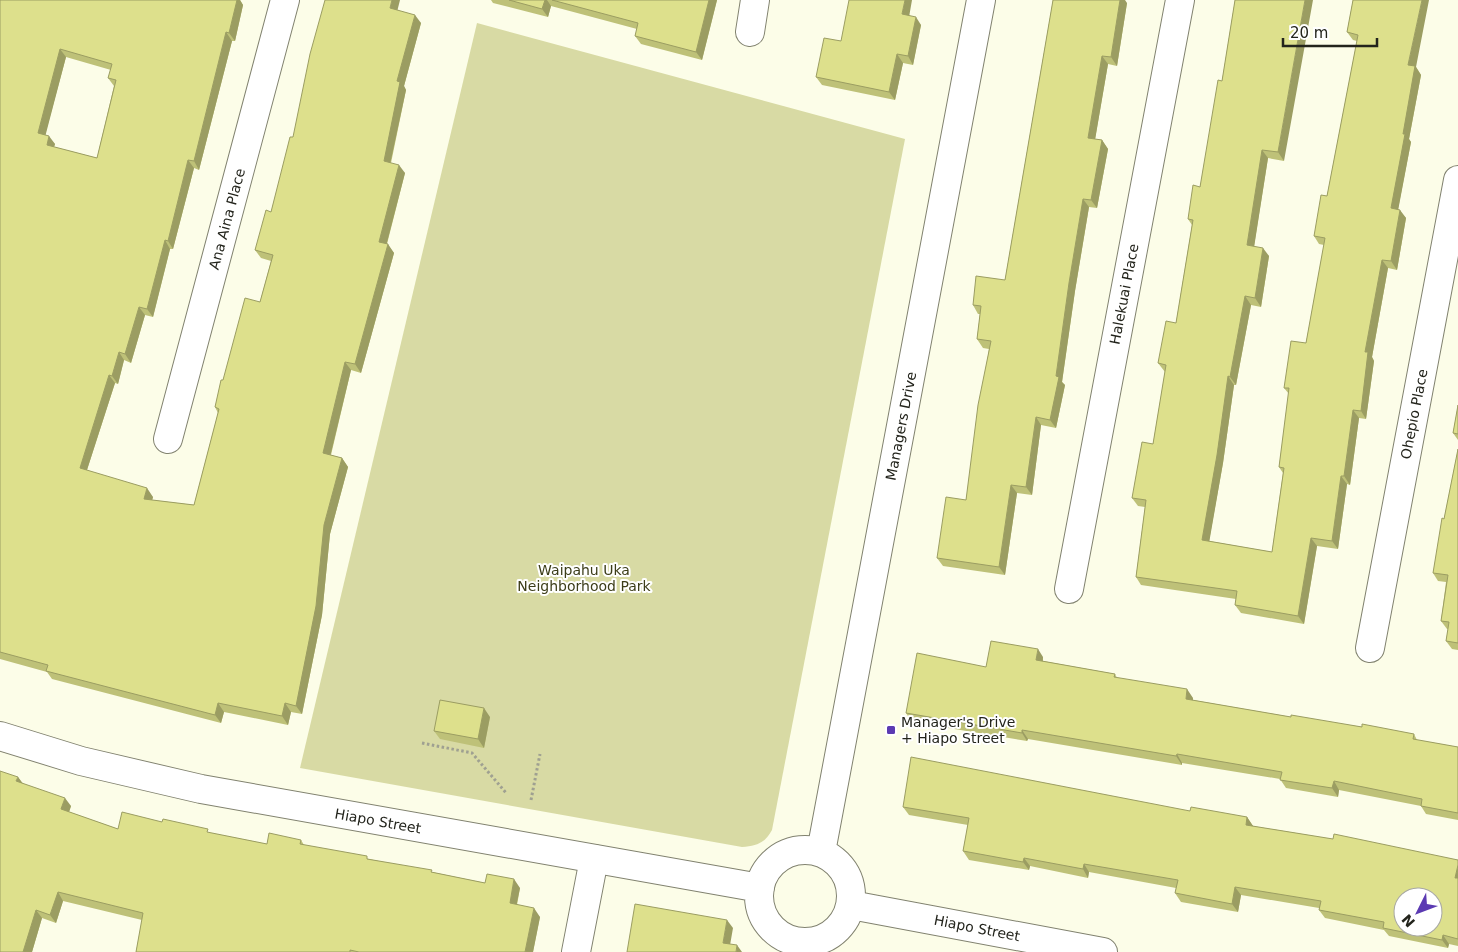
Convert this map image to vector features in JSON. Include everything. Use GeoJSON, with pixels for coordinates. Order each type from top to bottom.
{"type":"FeatureCollection","features":[{"type":"Feature","properties":{"kind":"street","name":"Ana Aina Place"},"geometry":{"type":"LineString","coordinates":[[168,439],[285,0]]}},
{"type":"Feature","properties":{"kind":"street"},"geometry":{"type":"LineString","coordinates":[[750,32],[755,0]]}},
{"type":"Feature","properties":{"kind":"street","name":"Managers Drive"},"geometry":{"type":"LineString","coordinates":[[821,852],[981,0]]}},
{"type":"Feature","properties":{"kind":"street","name":"Halekuai Place"},"geometry":{"type":"LineString","coordinates":[[1069,589],[1180,0]]}},
{"type":"Feature","properties":{"kind":"street","name":"Ohepio Place"},"geometry":{"type":"LineString","coordinates":[[1370,648],[1458,180]]}},
{"type":"Feature","properties":{"kind":"street","name":"Hiapo Street"},"geometry":{"type":"LineString","coordinates":[[0,736],[81,761],[201,790],[760,888]]}},
{"type":"Feature","properties":{"kind":"street"},"geometry":{"type":"LineString","coordinates":[[808,850],[821,852],[842,867],[850,886],[851,905],[846,919],[837,931],[824,939],[794,947],[771,927],[767,921],[759,902],[760,888],[764,875],[772,864],[782,856],[794,851],[808,850]]}},
{"type":"Feature","properties":{"kind":"street"},"geometry":{"type":"LineString","coordinates":[[576,952],[594,859]]}},
{"type":"Feature","properties":{"kind":"street","name":"Hiapo Street"},"geometry":{"type":"LineString","coordinates":[[851,905],[1021,944],[1103,952]]}},
{"type":"Feature","properties":{"kind":"path"},"geometry":{"type":"LineString","coordinates":[[422,743],[472,753],[506,794]]}},
{"type":"Feature","properties":{"kind":"path"},"geometry":{"type":"LineString","coordinates":[[531,800],[540,754]]}},
{"type":"Feature","properties":{"kind":"green space","name":"Waipahu Uka Neighborhood Park"},"geometry":{"type":"Polygon","coordinates":[[[477,23],[905,139],[772,830],[763,841],[756,845],[742,847],[300,768],[477,23]]]}},
{"type":"Feature","properties":{"kind":"building"},"geometry":{"type":"Polygon","coordinates":[[[0,0],[237,0],[229,33],[226,32],[194,161],[188,160],[168,241],[165,240],[147,309],[139,307],[125,354],[119,352],[112,376],[109,375],[80,468],[147,488],[144,499],[194,505],[219,409],[215,407],[221,380],[223,380],[245,298],[260,302],[273,255],[255,250],[266,210],[271,212],[290,137],[293,137],[310,54],[325,0],[392,0],[390,8],[415,15],[397,81],[400,82],[384,161],[399,165],[379,242],[388,244],[355,364],[345,362],[323,453],[342,458],[324,525],[316,606],[296,706],[285,703],[282,716],[218,703],[215,715],[46,671],[48,665],[0,652],[0,0]],[[60,49],[38,133],[49,136],[47,145],[97,158],[116,80],[108,78],[112,64],[60,49]]]}},
{"type":"Feature","properties":{"kind":"building"},"geometry":{"type":"Polygon","coordinates":[[[509,0],[545,0],[542,9],[509,0]]]}},
{"type":"Feature","properties":{"kind":"building"},"geometry":{"type":"Polygon","coordinates":[[[552,0],[709,0],[696,52],[635,36],[638,23],[552,0]]]}},
{"type":"Feature","properties":{"kind":"building"},"geometry":{"type":"Polygon","coordinates":[[[849,0],[905,0],[902,14],[916,17],[908,56],[897,54],[889,92],[816,77],[824,38],[841,41],[849,0]]]}},
{"type":"Feature","properties":{"kind":"building"},"geometry":{"type":"Polygon","coordinates":[[[1053,0],[1120,0],[1111,57],[1102,56],[1088,138],[1102,140],[1091,200],[1083,199],[1056,376],[1059,377],[1050,420],[1036,417],[1026,487],[1011,485],[999,567],[937,558],[946,497],[966,500],[978,405],[991,341],[977,339],[981,306],[973,305],[976,276],[1005,280],[1053,0]]]}},
{"type":"Feature","properties":{"kind":"building"},"geometry":{"type":"Polygon","coordinates":[[[1235,0],[1305,0],[1278,152],[1262,150],[1247,245],[1263,248],[1255,298],[1245,296],[1230,377],[1228,376],[1217,455],[1202,540],[1272,552],[1284,468],[1279,467],[1289,388],[1284,388],[1291,341],[1306,343],[1325,238],[1314,236],[1321,195],[1327,196],[1358,35],[1347,32],[1353,0],[1422,0],[1408,65],[1415,66],[1391,208],[1400,210],[1391,261],[1382,260],[1365,352],[1368,352],[1361,411],[1353,410],[1344,476],[1341,476],[1332,541],[1311,538],[1298,616],[1235,605],[1237,591],[1136,577],[1146,500],[1132,498],[1142,442],[1153,444],[1166,365],[1158,363],[1166,321],[1176,323],[1193,220],[1188,219],[1193,185],[1200,187],[1218,80],[1222,81],[1235,0]]]}},
{"type":"Feature","properties":{"kind":"building"},"geometry":{"type":"Polygon","coordinates":[[[1458,405],[1458,434],[1453,433],[1458,405]]]}},
{"type":"Feature","properties":{"kind":"building"},"geometry":{"type":"Polygon","coordinates":[[[1458,449],[1458,643],[1446,641],[1449,622],[1441,621],[1448,575],[1433,573],[1442,518],[1444,519],[1458,449]]]}},
{"type":"Feature","properties":{"kind":"building"},"geometry":{"type":"Polygon","coordinates":[[[991,641],[1038,649],[1036,660],[1115,674],[1114,677],[1187,689],[1186,699],[1291,717],[1291,715],[1362,727],[1362,724],[1414,734],[1413,739],[1458,747],[1458,813],[1421,806],[1422,799],[1334,781],[1332,788],[1280,780],[1282,772],[1022,730],[1022,733],[906,713],[917,653],[986,667],[991,641]]]}},
{"type":"Feature","properties":{"kind":"building"},"geometry":{"type":"Polygon","coordinates":[[[440,700],[484,708],[478,739],[434,731],[440,700]]]}},
{"type":"Feature","properties":{"kind":"building"},"geometry":{"type":"Polygon","coordinates":[[[911,757],[1190,811],[1191,807],[1247,817],[1246,825],[1333,839],[1334,834],[1458,860],[1455,878],[1458,878],[1458,939],[1443,935],[1443,887],[1393,887],[1393,930],[1383,928],[1384,922],[1319,910],[1321,901],[1235,887],[1232,904],[1175,893],[1178,880],[1084,864],[1083,869],[1024,858],[1023,862],[963,851],[969,818],[903,807],[911,757]]]}},
{"type":"Feature","properties":{"kind":"building"},"geometry":{"type":"Polygon","coordinates":[[[0,771],[18,777],[16,781],[65,798],[61,809],[118,829],[122,812],[162,822],[163,819],[208,829],[207,832],[267,844],[269,833],[301,840],[300,844],[367,856],[367,859],[432,870],[431,872],[485,883],[487,874],[514,879],[510,903],[534,908],[525,952],[359,952],[350,950],[350,952],[136,952],[143,913],[58,892],[50,915],[36,910],[23,952],[0,952],[0,771]]]}},
{"type":"Feature","properties":{"kind":"building"},"geometry":{"type":"Polygon","coordinates":[[[635,904],[727,920],[723,943],[737,945],[736,952],[627,952],[635,904]]]}},
{"type":"Feature","properties":{"kind":"building"},"geometry":{"type":"Polygon","coordinates":[[[1427,937],[1443,937],[1442,940],[1427,937]]]}},
{"type":"Feature","properties":{"kind":"place","name":"Manager's Drive + Hiapo Street"},"geometry":{"type":"Point","coordinates":[891,730]}}]}
